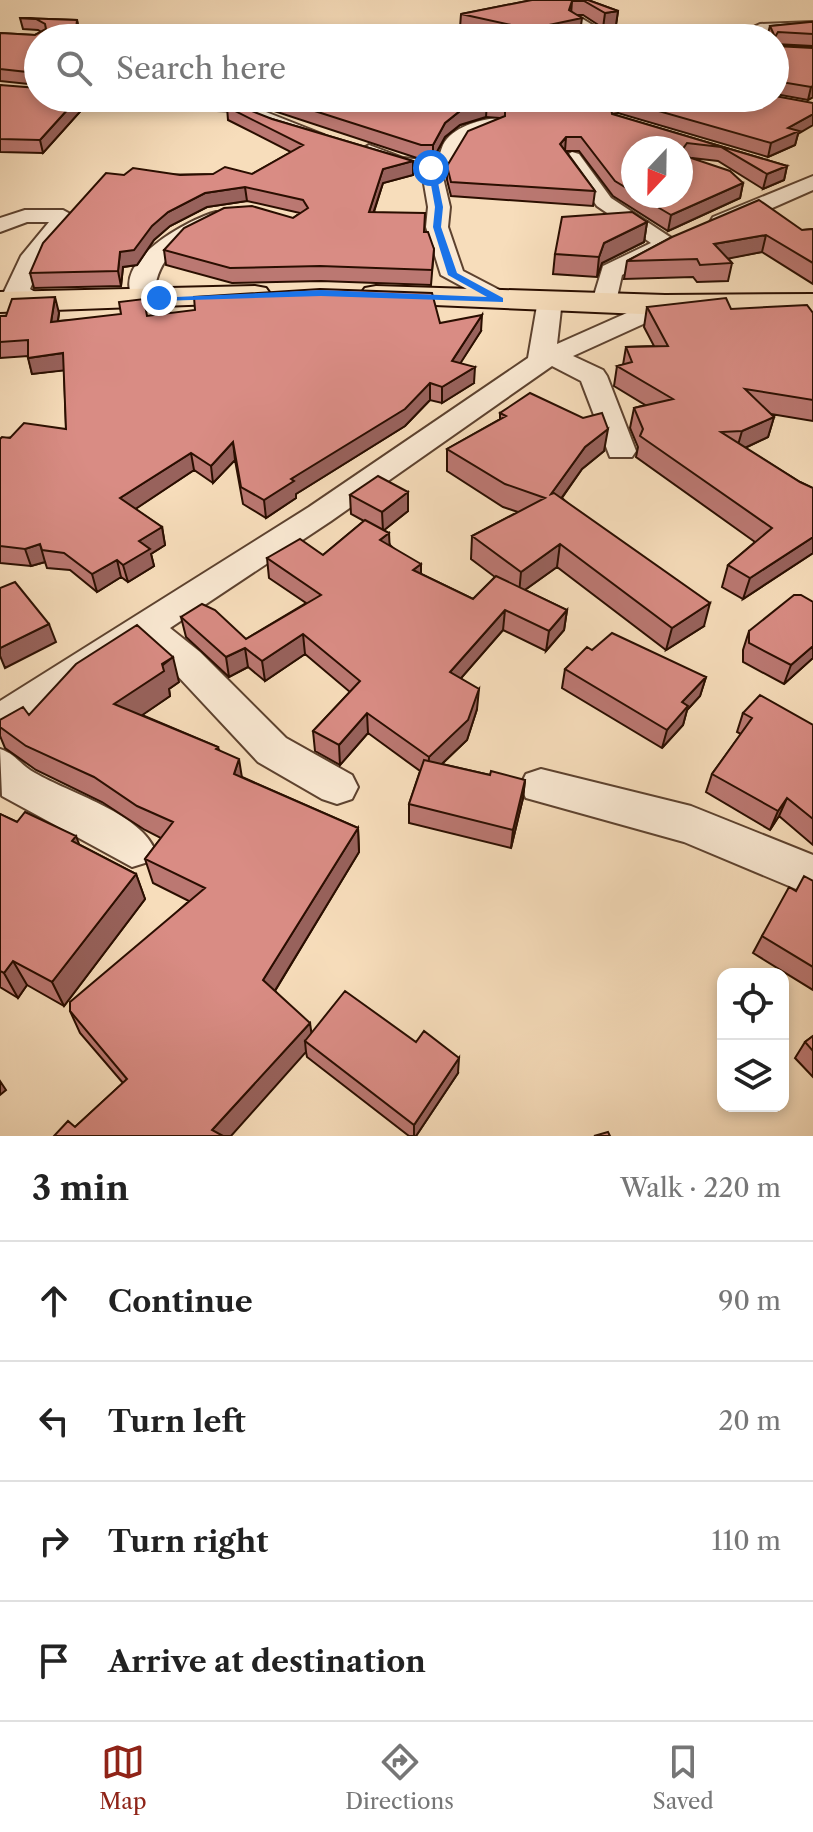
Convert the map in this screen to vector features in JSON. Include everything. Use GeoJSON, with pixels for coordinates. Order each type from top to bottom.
{"type":"FeatureCollection","features":[{"type":"Feature","properties":{"kind":"main road"},"geometry":{"type":"LineString","coordinates":[[0,302],[292,294]]}},
{"type":"Feature","properties":{"kind":"main road"},"geometry":{"type":"LineString","coordinates":[[351,294],[665,305],[813,304]]}},
{"type":"Feature","properties":{"kind":"street"},"geometry":{"type":"LineString","coordinates":[[576,21],[581,24]]}},
{"type":"Feature","properties":{"kind":"street"},"geometry":{"type":"LineString","coordinates":[[789,27],[813,26]]}},
{"type":"Feature","properties":{"kind":"street"},"geometry":{"type":"LineString","coordinates":[[257,112],[280,125],[399,163],[431,168],[439,168],[452,155],[452,146],[479,125],[496,124]]}},
{"type":"Feature","properties":{"kind":"street"},"geometry":{"type":"LineString","coordinates":[[572,158],[604,202],[666,243]]}},
{"type":"Feature","properties":{"kind":"street"},"geometry":{"type":"LineString","coordinates":[[431,168],[439,207],[437,227],[453,275],[500,300]]}},
{"type":"Feature","properties":{"kind":"street"},"geometry":{"type":"LineString","coordinates":[[784,171],[813,181]]}},
{"type":"Feature","properties":{"kind":"street"},"geometry":{"type":"LineString","coordinates":[[604,302],[611,271],[666,243],[813,181]]}},
{"type":"Feature","properties":{"kind":"street"},"geometry":{"type":"LineString","coordinates":[[746,187],[764,204]]}},
{"type":"Feature","properties":{"kind":"street"},"geometry":{"type":"LineString","coordinates":[[159,298],[143,294],[142,278],[154,254],[165,243],[235,210]]}},
{"type":"Feature","properties":{"kind":"street"},"geometry":{"type":"LineString","coordinates":[[0,225],[25,216],[63,216],[58,231],[37,249],[23,271],[16,292],[40,302]]}},
{"type":"Feature","properties":{"kind":"street"},"geometry":{"type":"LineString","coordinates":[[546,358],[550,300]]}},
{"type":"Feature","properties":{"kind":"street"},"geometry":{"type":"LineString","coordinates":[[0,721],[320,514],[546,358],[665,305]]}},
{"type":"Feature","properties":{"kind":"street"},"geometry":{"type":"LineString","coordinates":[[546,358],[593,376],[621,451]]}},
{"type":"Feature","properties":{"kind":"street"},"geometry":{"type":"LineString","coordinates":[[145,627],[187,662],[272,750],[337,787]]}},
{"type":"Feature","properties":{"kind":"street"},"geometry":{"type":"LineString","coordinates":[[0,766],[17,784],[89,820],[132,848]]}},
{"type":"Feature","properties":{"kind":"street"},"geometry":{"type":"LineString","coordinates":[[541,786],[691,825],[813,876]]}},
{"type":"Feature","properties":{"kind":"building"},"geometry":{"type":"Polygon","coordinates":[[[532,0],[588,0],[618,11],[605,13],[584,1],[572,1],[569,10],[582,18],[554,24],[507,24],[461,14],[532,0]]]}},
{"type":"Feature","properties":{"kind":"building"},"geometry":{"type":"Polygon","coordinates":[[[20,18],[77,20],[77,24],[45,24],[36,19],[20,18]]]}},
{"type":"Feature","properties":{"kind":"building"},"geometry":{"type":"Polygon","coordinates":[[[813,22],[813,34],[789,33],[789,24],[813,22]]]}},
{"type":"Feature","properties":{"kind":"building"},"geometry":{"type":"Polygon","coordinates":[[[0,33],[24,34],[24,72],[0,69],[0,33]]]}},
{"type":"Feature","properties":{"kind":"building"},"geometry":{"type":"Polygon","coordinates":[[[789,47],[813,48],[811,87],[789,83],[789,47]]]}},
{"type":"Feature","properties":{"kind":"building"},"geometry":{"type":"Polygon","coordinates":[[[0,85],[24,87],[24,112],[65,112],[40,140],[0,139],[0,85]]]}},
{"type":"Feature","properties":{"kind":"building"},"geometry":{"type":"Polygon","coordinates":[[[789,99],[813,103],[813,114],[788,128],[799,131],[771,143],[662,112],[789,112],[789,99]]]}},
{"type":"Feature","properties":{"kind":"building"},"geometry":{"type":"Polygon","coordinates":[[[237,112],[254,112],[413,161],[383,169],[369,212],[425,213],[424,232],[428,232],[434,249],[432,270],[320,266],[230,268],[164,250],[184,228],[224,208],[252,206],[293,218],[308,208],[303,200],[245,187],[205,193],[168,212],[152,226],[134,250],[120,252],[118,271],[30,273],[43,243],[106,173],[124,175],[133,168],[180,175],[213,174],[225,167],[252,174],[303,145],[237,112]]]}},
{"type":"Feature","properties":{"kind":"building"},"geometry":{"type":"Polygon","coordinates":[[[318,112],[459,112],[445,123],[433,145],[421,145],[318,112]]]}},
{"type":"Feature","properties":{"kind":"building"},"geometry":{"type":"Polygon","coordinates":[[[505,112],[612,112],[686,136],[621,136],[621,185],[581,137],[566,137],[560,144],[595,191],[451,182],[447,166],[468,131],[505,116],[505,112]]]}},
{"type":"Feature","properties":{"kind":"building"},"geometry":{"type":"Polygon","coordinates":[[[693,138],[787,166],[767,174],[721,147],[693,144],[693,138]]]}},
{"type":"Feature","properties":{"kind":"building"},"geometry":{"type":"Polygon","coordinates":[[[693,159],[730,171],[743,183],[693,205],[693,159]]]}},
{"type":"Feature","properties":{"kind":"building"},"geometry":{"type":"Polygon","coordinates":[[[759,200],[802,230],[813,229],[813,263],[766,235],[714,244],[732,263],[700,265],[697,259],[627,261],[672,237],[759,200]]]}},
{"type":"Feature","properties":{"kind":"building"},"geometry":{"type":"Polygon","coordinates":[[[659,208],[687,208],[671,215],[659,208]]]}},
{"type":"Feature","properties":{"kind":"building"},"geometry":{"type":"Polygon","coordinates":[[[632,212],[647,222],[604,243],[599,257],[555,254],[562,217],[632,212]]]}},
{"type":"Feature","properties":{"kind":"building"},"geometry":{"type":"Polygon","coordinates":[[[320,289],[432,293],[440,323],[482,315],[452,361],[475,367],[442,387],[430,383],[405,409],[291,479],[294,481],[264,500],[241,487],[233,442],[211,466],[191,453],[120,498],[162,527],[139,541],[150,549],[123,565],[117,560],[92,574],[64,553],[42,550],[40,544],[25,549],[0,546],[0,439],[10,438],[24,423],[66,429],[63,353],[28,358],[28,340],[0,342],[0,316],[6,316],[12,299],[55,297],[51,322],[121,314],[119,302],[144,299],[147,316],[195,310],[194,297],[320,289]]]}},
{"type":"Feature","properties":{"kind":"building"},"geometry":{"type":"Polygon","coordinates":[[[726,298],[731,309],[807,305],[813,313],[813,400],[745,389],[774,417],[742,431],[721,432],[813,488],[813,537],[750,578],[728,565],[772,528],[640,436],[643,429],[634,408],[673,399],[617,366],[632,362],[626,347],[668,346],[647,307],[726,298]]]}},
{"type":"Feature","properties":{"kind":"building"},"geometry":{"type":"Polygon","coordinates":[[[530,393],[583,418],[602,413],[608,429],[585,447],[551,494],[554,493],[710,603],[672,628],[560,544],[521,572],[472,536],[545,498],[505,484],[447,449],[506,416],[500,413],[530,393]]]}},
{"type":"Feature","properties":{"kind":"building"},"geometry":{"type":"Polygon","coordinates":[[[378,476],[408,492],[382,512],[350,495],[378,476]]]}},
{"type":"Feature","properties":{"kind":"building"},"geometry":{"type":"Polygon","coordinates":[[[365,520],[389,533],[380,540],[421,564],[413,570],[473,599],[496,576],[567,610],[549,631],[505,610],[450,672],[479,689],[468,720],[429,757],[367,713],[339,745],[313,731],[360,681],[303,634],[262,661],[245,648],[226,657],[181,617],[202,604],[215,610],[246,639],[321,595],[267,558],[300,539],[323,555],[365,520]]]}},
{"type":"Feature","properties":{"kind":"building"},"geometry":{"type":"Polygon","coordinates":[[[15,582],[49,624],[0,648],[0,588],[15,582]]]}},
{"type":"Feature","properties":{"kind":"building"},"geometry":{"type":"Polygon","coordinates":[[[794,595],[801,595],[813,602],[813,646],[791,665],[749,643],[749,631],[794,595]]]}},
{"type":"Feature","properties":{"kind":"building"},"geometry":{"type":"Polygon","coordinates":[[[137,625],[173,657],[162,664],[164,671],[114,704],[218,747],[216,749],[239,759],[234,774],[358,828],[263,980],[310,1023],[212,1130],[223,1136],[54,1136],[68,1121],[75,1127],[127,1079],[70,1011],[70,1002],[205,888],[145,859],[173,822],[137,806],[94,777],[26,746],[0,727],[0,720],[23,707],[29,715],[76,664],[137,625]]]}},
{"type":"Feature","properties":{"kind":"building"},"geometry":{"type":"Polygon","coordinates":[[[612,633],[706,677],[682,702],[688,706],[667,730],[565,669],[587,647],[592,650],[612,633]]]}},
{"type":"Feature","properties":{"kind":"building"},"geometry":{"type":"Polygon","coordinates":[[[760,695],[813,725],[813,819],[787,798],[778,811],[712,774],[752,718],[743,713],[760,695]]]}},
{"type":"Feature","properties":{"kind":"building"},"geometry":{"type":"Polygon","coordinates":[[[424,760],[525,780],[513,830],[409,804],[424,760]]]}},
{"type":"Feature","properties":{"kind":"building"},"geometry":{"type":"Polygon","coordinates":[[[25,812],[76,836],[72,841],[136,874],[52,982],[13,961],[4,973],[0,971],[0,814],[17,822],[25,812]]]}},
{"type":"Feature","properties":{"kind":"building"},"geometry":{"type":"Polygon","coordinates":[[[804,876],[813,881],[813,967],[762,936],[789,887],[796,891],[804,876]]]}},
{"type":"Feature","properties":{"kind":"building"},"geometry":{"type":"Polygon","coordinates":[[[345,991],[416,1042],[424,1031],[459,1058],[414,1125],[305,1041],[345,991]]]}},
{"type":"Feature","properties":{"kind":"building"},"geometry":{"type":"Polygon","coordinates":[[[813,1036],[813,1051],[805,1042],[813,1036]]]}},
{"type":"Feature","properties":{"kind":"route"},"geometry":{"type":"LineString","coordinates":[[159,298],[321,293],[500,300],[453,275],[437,227],[439,207],[431,168]]}}]}
